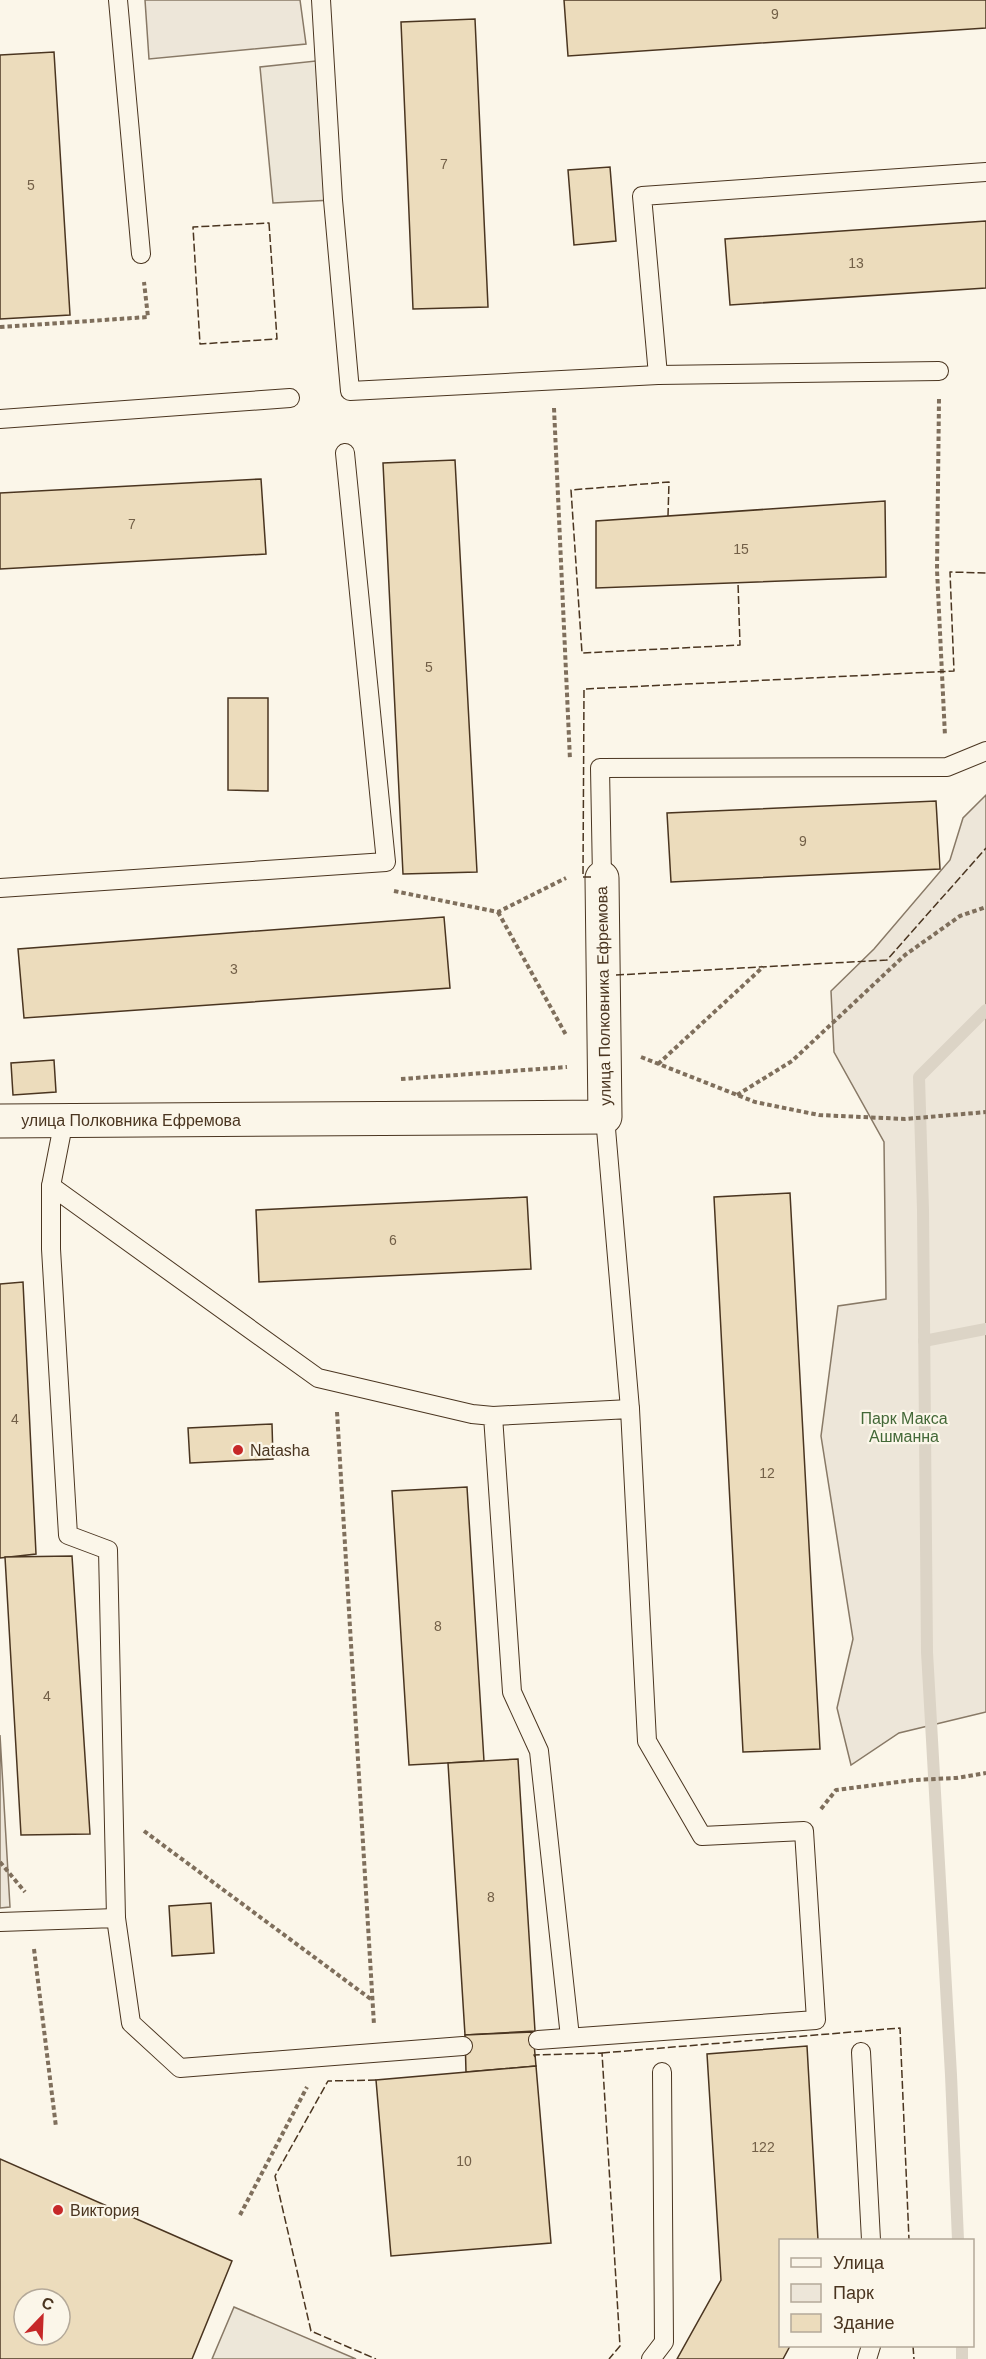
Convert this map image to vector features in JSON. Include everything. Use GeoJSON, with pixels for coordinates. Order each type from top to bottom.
{"type":"FeatureCollection","features":[{"type":"Feature","properties":{"kind":"street","name":"улица Полковника Ефремова"},"geometry":{"type":"LineString","coordinates":[[0,1121],[604,1117],[604,1042],[589,876]]}},
{"type":"Feature","properties":{"kind":"lane"},"geometry":{"type":"LineString","coordinates":[[118,0],[141,254]]}},
{"type":"Feature","properties":{"kind":"lane"},"geometry":{"type":"LineString","coordinates":[[321,0],[333,200],[350,391],[658,375],[939,371]]}},
{"type":"Feature","properties":{"kind":"lane"},"geometry":{"type":"LineString","coordinates":[[658,375],[642,196],[986,172]]}},
{"type":"Feature","properties":{"kind":"lane"},"geometry":{"type":"LineString","coordinates":[[0,419],[290,398]]}},
{"type":"Feature","properties":{"kind":"lane"},"geometry":{"type":"LineString","coordinates":[[0,888],[386,862],[345,453]]}},
{"type":"Feature","properties":{"kind":"lane","name":"улица Полковника Ефремова"},"geometry":{"type":"LineString","coordinates":[[589,876],[600,768],[947,767],[986,751]]}},
{"type":"Feature","properties":{"kind":"lane"},"geometry":{"type":"LineString","coordinates":[[538,2040],[816,2020],[804,1831],[702,1836],[647,1741],[630,1408],[604,1117]]}},
{"type":"Feature","properties":{"kind":"lane"},"geometry":{"type":"LineString","coordinates":[[64,1120],[51,1186],[51,1249],[68,1535],[108,1550],[116,1917],[131,2023],[180,2068],[463,2046]]}},
{"type":"Feature","properties":{"kind":"lane"},"geometry":{"type":"LineString","coordinates":[[51,1186],[318,1378],[472,1414],[493,1416],[630,1408]]}},
{"type":"Feature","properties":{"kind":"lane"},"geometry":{"type":"LineString","coordinates":[[493,1416],[512,1692],[539,1751],[570,2037]]}},
{"type":"Feature","properties":{"kind":"lane"},"geometry":{"type":"LineString","coordinates":[[0,1922],[116,1917]]}},
{"type":"Feature","properties":{"kind":"lane"},"geometry":{"type":"LineString","coordinates":[[861,2052],[871,2239]]}},
{"type":"Feature","properties":{"kind":"lane"},"geometry":{"type":"LineString","coordinates":[[651,2359],[664,2342],[662,2072]]}},
{"type":"Feature","properties":{"kind":"path"},"geometry":{"type":"LineString","coordinates":[[0,327],[148,317],[141,254]]}},
{"type":"Feature","properties":{"kind":"path"},"geometry":{"type":"LineString","coordinates":[[939,371],[938,570],[947,767]]}},
{"type":"Feature","properties":{"kind":"path"},"geometry":{"type":"LineString","coordinates":[[552,380],[570,768]]}},
{"type":"Feature","properties":{"kind":"path"},"geometry":{"type":"LineString","coordinates":[[355,864],[389,890],[498,912],[589,876]]}},
{"type":"Feature","properties":{"kind":"path"},"geometry":{"type":"LineString","coordinates":[[737,1095],[792,1061],[905,956],[960,916],[986,907]]}},
{"type":"Feature","properties":{"kind":"path"},"geometry":{"type":"LineString","coordinates":[[498,912],[567,1035]]}},
{"type":"Feature","properties":{"kind":"path"},"geometry":{"type":"LineString","coordinates":[[658,1064],[763,967]]}},
{"type":"Feature","properties":{"kind":"path"},"geometry":{"type":"LineString","coordinates":[[604,1042],[756,1102],[819,1115],[905,1119],[986,1112]]}},
{"type":"Feature","properties":{"kind":"path"},"geometry":{"type":"LineString","coordinates":[[395,1079],[572,1067]]}},
{"type":"Feature","properties":{"kind":"path"},"geometry":{"type":"LineString","coordinates":[[336,1382],[376,2052]]}},
{"type":"Feature","properties":{"kind":"path"},"geometry":{"type":"LineString","coordinates":[[804,1831],[836,1790],[986,1773]]}},
{"type":"Feature","properties":{"kind":"path"},"geometry":{"type":"LineString","coordinates":[[114,1809],[373,2001]]}},
{"type":"Feature","properties":{"kind":"path"},"geometry":{"type":"LineString","coordinates":[[31,1921],[56,2127]]}},
{"type":"Feature","properties":{"kind":"path"},"geometry":{"type":"LineString","coordinates":[[240,2215],[323,2057]]}},
{"type":"Feature","properties":{"kind":"green space"},"geometry":{"type":"Polygon","coordinates":[[[145,0],[300,0],[306,44],[149,59],[145,0]]]}},
{"type":"Feature","properties":{"kind":"green space","name":"Парк Макса Ашманна"},"geometry":{"type":"Polygon","coordinates":[[[986,795],[986,1712],[899,1733],[851,1765],[837,1708],[853,1639],[821,1436],[838,1306],[886,1299],[884,1142],[834,1052],[831,991],[874,949],[950,860],[963,818],[986,795]]]}},
{"type":"Feature","properties":{"kind":"green space"},"geometry":{"type":"Polygon","coordinates":[[[0,1735],[10,1907],[0,1908],[0,1735]]]}},
{"type":"Feature","properties":{"kind":"shaded area"},"geometry":{"type":"Polygon","coordinates":[[[325,60],[333,200],[273,203],[260,67],[325,60]]]}},
{"type":"Feature","properties":{"kind":"shaded area"},"geometry":{"type":"Polygon","coordinates":[[[234,2307],[356,2359],[212,2359],[234,2307]]]}},
{"type":"Feature","properties":{"kind":"building"},"geometry":{"type":"Polygon","coordinates":[[[564,0],[986,0],[986,28],[568,56],[564,0]]]}},
{"type":"Feature","properties":{"kind":"building"},"geometry":{"type":"Polygon","coordinates":[[[475,19],[488,307],[413,309],[401,22],[475,19]]]}},
{"type":"Feature","properties":{"kind":"building"},"geometry":{"type":"Polygon","coordinates":[[[54,52],[70,315],[0,319],[0,55],[54,52]]]}},
{"type":"Feature","properties":{"kind":"building"},"geometry":{"type":"Polygon","coordinates":[[[610,167],[616,241],[574,245],[568,170],[610,167]]]}},
{"type":"Feature","properties":{"kind":"building"},"geometry":{"type":"Polygon","coordinates":[[[986,221],[986,288],[730,305],[725,239],[986,221]]]}},
{"type":"Feature","properties":{"kind":"building"},"geometry":{"type":"Polygon","coordinates":[[[455,460],[477,872],[403,874],[383,463],[455,460]]]}},
{"type":"Feature","properties":{"kind":"building"},"geometry":{"type":"Polygon","coordinates":[[[261,479],[266,554],[0,569],[0,493],[261,479]]]}},
{"type":"Feature","properties":{"kind":"building"},"geometry":{"type":"Polygon","coordinates":[[[885,501],[886,577],[596,588],[596,521],[885,501]]]}},
{"type":"Feature","properties":{"kind":"building"},"geometry":{"type":"Polygon","coordinates":[[[228,698],[268,698],[268,791],[228,790],[228,698]]]}},
{"type":"Feature","properties":{"kind":"building"},"geometry":{"type":"Polygon","coordinates":[[[936,801],[940,869],[671,882],[667,813],[936,801]]]}},
{"type":"Feature","properties":{"kind":"building"},"geometry":{"type":"Polygon","coordinates":[[[444,917],[450,988],[24,1018],[18,949],[444,917]]]}},
{"type":"Feature","properties":{"kind":"building"},"geometry":{"type":"Polygon","coordinates":[[[54,1060],[56,1092],[13,1095],[11,1063],[54,1060]]]}},
{"type":"Feature","properties":{"kind":"building"},"geometry":{"type":"Polygon","coordinates":[[[790,1193],[820,1749],[743,1752],[714,1197],[790,1193]]]}},
{"type":"Feature","properties":{"kind":"building"},"geometry":{"type":"Polygon","coordinates":[[[527,1197],[531,1269],[259,1282],[256,1210],[527,1197]]]}},
{"type":"Feature","properties":{"kind":"building"},"geometry":{"type":"Polygon","coordinates":[[[23,1282],[36,1554],[0,1558],[0,1284],[23,1282]]]}},
{"type":"Feature","properties":{"kind":"building"},"geometry":{"type":"Polygon","coordinates":[[[272,1424],[273,1459],[190,1463],[188,1428],[272,1424]]]}},
{"type":"Feature","properties":{"kind":"building"},"geometry":{"type":"Polygon","coordinates":[[[467,1487],[484,1761],[409,1765],[392,1491],[467,1487]]]}},
{"type":"Feature","properties":{"kind":"building"},"geometry":{"type":"Polygon","coordinates":[[[72,1556],[90,1834],[21,1835],[5,1557],[72,1556]]]}},
{"type":"Feature","properties":{"kind":"building"},"geometry":{"type":"Polygon","coordinates":[[[518,1759],[535,2031],[465,2035],[448,1763],[518,1759]]]}},
{"type":"Feature","properties":{"kind":"building"},"geometry":{"type":"Polygon","coordinates":[[[211,1903],[214,1953],[172,1956],[169,1906],[211,1903]]]}},
{"type":"Feature","properties":{"kind":"building"},"geometry":{"type":"Polygon","coordinates":[[[533,2032],[536,2066],[466,2072],[465,2035],[533,2032]]]}},
{"type":"Feature","properties":{"kind":"building"},"geometry":{"type":"Polygon","coordinates":[[[807,2046],[818,2239],[779,2239],[779,2347],[789,2347],[783,2359],[677,2359],[721,2280],[707,2054],[807,2046]]]}},
{"type":"Feature","properties":{"kind":"building"},"geometry":{"type":"Polygon","coordinates":[[[536,2066],[551,2243],[391,2256],[376,2080],[536,2066]]]}},
{"type":"Feature","properties":{"kind":"building","name":"Виктория"},"geometry":{"type":"Polygon","coordinates":[[[0,2159],[232,2261],[192,2359],[0,2359],[0,2159]]]}},
{"type":"Feature","properties":{"kind":"waterway"},"geometry":{"type":"LineString","coordinates":[[958,2239],[927,1652],[923,1210],[919,1077],[986,1010]]}},
{"type":"Feature","properties":{"kind":"waterway"},"geometry":{"type":"LineString","coordinates":[[924,1341],[986,1329]]}},
{"type":"Feature","properties":{"kind":"waterway"},"geometry":{"type":"LineString","coordinates":[[962,2347],[962,2359]]}},
{"type":"Feature","properties":{"kind":"fence"},"geometry":{"type":"LineString","coordinates":[[269,223],[277,339],[200,344],[193,227],[269,223]]}},
{"type":"Feature","properties":{"kind":"fence"},"geometry":{"type":"LineString","coordinates":[[668,516],[669,482],[571,490],[582,653],[740,645],[738,582]]}},
{"type":"Feature","properties":{"kind":"fence"},"geometry":{"type":"LineString","coordinates":[[591,877],[583,877],[584,689],[954,671],[950,572],[986,573]]}},
{"type":"Feature","properties":{"kind":"fence"},"geometry":{"type":"LineString","coordinates":[[616,975],[887,960],[986,848]]}},
{"type":"Feature","properties":{"kind":"fence"},"geometry":{"type":"LineString","coordinates":[[602,2053],[900,2028],[909,2239]]}},
{"type":"Feature","properties":{"kind":"fence"},"geometry":{"type":"LineString","coordinates":[[535,2057],[534,2055],[602,2053],[620,2346],[609,2359]]}},
{"type":"Feature","properties":{"kind":"fence"},"geometry":{"type":"LineString","coordinates":[[376,2080],[328,2081],[275,2176],[311,2331],[376,2359]]}},
{"type":"Feature","properties":{"kind":"fence"},"geometry":{"type":"LineString","coordinates":[[913,2347],[914,2359]]}},
{"type":"Feature","properties":{"kind":"place","name":"Natasha"},"geometry":{"type":"Point","coordinates":[238,1450]}},
{"type":"Feature","properties":{"kind":"place","name":"Виктория"},"geometry":{"type":"Point","coordinates":[58,2210]}}]}
